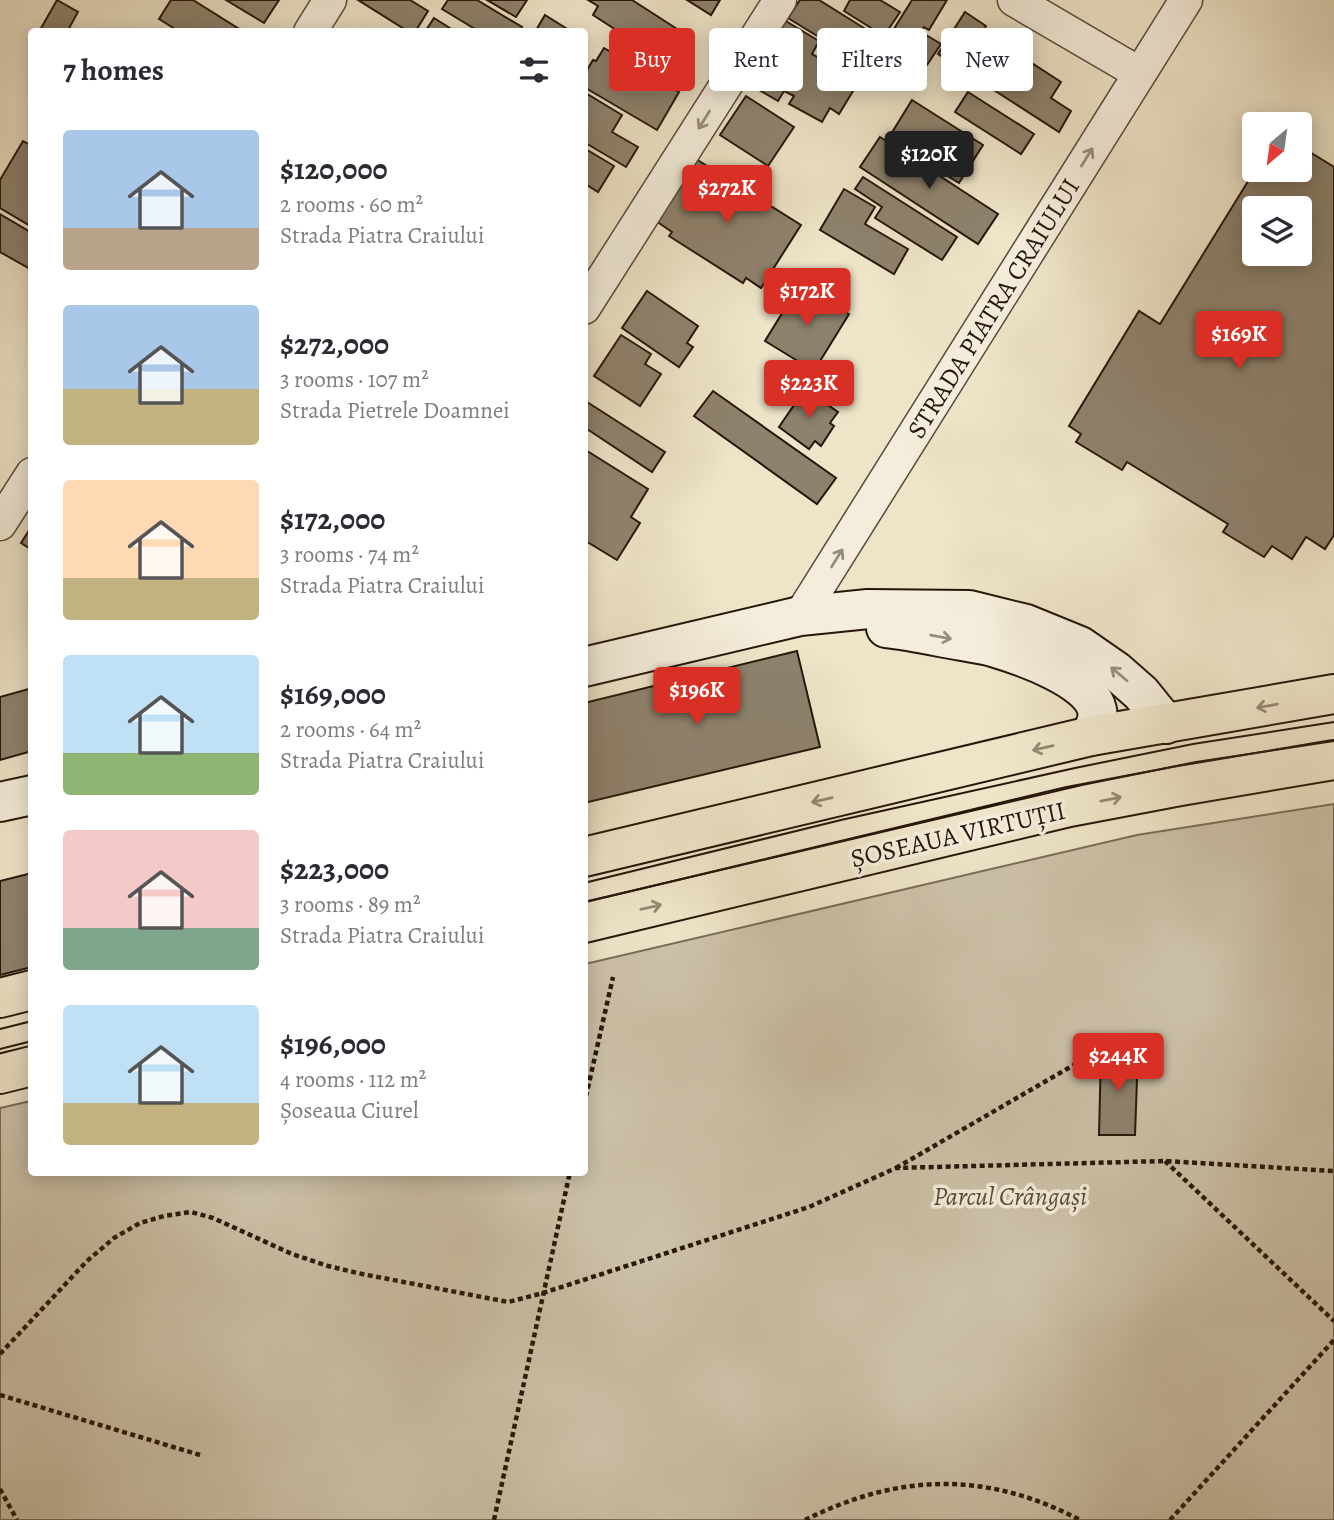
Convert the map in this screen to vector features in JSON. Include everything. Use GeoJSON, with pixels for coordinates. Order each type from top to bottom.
{"type":"FeatureCollection","features":[{"type":"Feature","properties":{"kind":"main road"},"geometry":{"type":"LineString","coordinates":[[588,856],[1091,736],[1334,694]]}},
{"type":"Feature","properties":{"kind":"main road","name":"ȘOSEAUA VIRTUȚII"},"geometry":{"type":"LineString","coordinates":[[588,922],[1069,807],[1334,760]]}},
{"type":"Feature","properties":{"kind":"main road"},"geometry":{"type":"LineString","coordinates":[[0,998],[28,991]]}},
{"type":"Feature","properties":{"kind":"main road"},"geometry":{"type":"LineString","coordinates":[[0,1074],[28,1067]]}},
{"type":"Feature","properties":{"kind":"street"},"geometry":{"type":"LineString","coordinates":[[312,28],[330,0]]}},
{"type":"Feature","properties":{"kind":"street"},"geometry":{"type":"LineString","coordinates":[[588,301],[780,0]]}},
{"type":"Feature","properties":{"kind":"street"},"geometry":{"type":"LineString","coordinates":[[1014,0],[1139,73]]}},
{"type":"Feature","properties":{"kind":"street","name":"STRADA PIATRA CRAIULUI"},"geometry":{"type":"LineString","coordinates":[[800,616],[1186,0]]}},
{"type":"Feature","properties":{"kind":"street"},"geometry":{"type":"LineString","coordinates":[[0,524],[28,480]]}},
{"type":"Feature","properties":{"kind":"street"},"geometry":{"type":"LineString","coordinates":[[588,666],[800,616],[868,609],[969,610],[1026,624],[1080,646],[1101,659],[1141,693],[1166,724]]}},
{"type":"Feature","properties":{"kind":"street"},"geometry":{"type":"LineString","coordinates":[[800,616],[896,629],[992,647],[1043,665],[1073,681],[1094,701],[1098,712],[1091,736]]}},
{"type":"Feature","properties":{"kind":"street"},"geometry":{"type":"LineString","coordinates":[[0,802],[28,796]]}},
{"type":"Feature","properties":{"kind":"path"},"geometry":{"type":"LineString","coordinates":[[588,1087],[612,977]]}},
{"type":"Feature","properties":{"kind":"path"},"geometry":{"type":"LineString","coordinates":[[0,1354],[87,1261],[114,1238],[140,1223],[191,1212],[214,1218],[292,1254],[362,1274],[509,1302],[543,1293],[808,1207],[896,1168],[1122,1037]]}},
{"type":"Feature","properties":{"kind":"path"},"geometry":{"type":"LineString","coordinates":[[896,1168],[1165,1161],[1334,1171]]}},
{"type":"Feature","properties":{"kind":"path"},"geometry":{"type":"LineString","coordinates":[[1165,1161],[1334,1321]]}},
{"type":"Feature","properties":{"kind":"path"},"geometry":{"type":"LineString","coordinates":[[494,1520],[569,1176]]}},
{"type":"Feature","properties":{"kind":"path"},"geometry":{"type":"LineString","coordinates":[[1170,1520],[1334,1340]]}},
{"type":"Feature","properties":{"kind":"path"},"geometry":{"type":"LineString","coordinates":[[0,1395],[200,1455]]}},
{"type":"Feature","properties":{"kind":"path"},"geometry":{"type":"LineString","coordinates":[[805,1520],[858,1498],[897,1487],[928,1484],[999,1489],[1030,1498],[1080,1520]]}},
{"type":"Feature","properties":{"kind":"path"},"geometry":{"type":"LineString","coordinates":[[0,1489],[17,1520]]}},
{"type":"Feature","properties":{"kind":"green space","name":"Parcul Crângași"},"geometry":{"type":"Polygon","coordinates":[[[1334,804],[1334,1520],[0,1520],[0,1108],[28,1102],[28,1176],[588,1176],[588,963],[1137,835],[1334,804]]]}},
{"type":"Feature","properties":{"kind":"building"},"geometry":{"type":"Polygon","coordinates":[[[57,0],[78,12],[69,28],[41,28],[57,0]]]}},
{"type":"Feature","properties":{"kind":"building"},"geometry":{"type":"Polygon","coordinates":[[[171,0],[193,0],[238,28],[174,28],[159,19],[171,0]]]}},
{"type":"Feature","properties":{"kind":"building"},"geometry":{"type":"Polygon","coordinates":[[[226,0],[279,0],[264,23],[226,0]]]}},
{"type":"Feature","properties":{"kind":"building"},"geometry":{"type":"Polygon","coordinates":[[[358,0],[410,0],[428,11],[417,28],[403,28],[358,0]]]}},
{"type":"Feature","properties":{"kind":"building"},"geometry":{"type":"Polygon","coordinates":[[[448,0],[477,0],[522,27],[473,28],[442,9],[448,0]]]}},
{"type":"Feature","properties":{"kind":"building"},"geometry":{"type":"Polygon","coordinates":[[[487,0],[527,0],[516,17],[487,0]]]}},
{"type":"Feature","properties":{"kind":"building"},"geometry":{"type":"Polygon","coordinates":[[[588,0],[632,0],[676,28],[613,28],[593,15],[598,6],[588,0]]]}},
{"type":"Feature","properties":{"kind":"building"},"geometry":{"type":"Polygon","coordinates":[[[687,0],[720,0],[711,15],[687,0]]]}},
{"type":"Feature","properties":{"kind":"building"},"geometry":{"type":"Polygon","coordinates":[[[800,0],[819,0],[864,28],[817,28],[817,36],[788,18],[800,0]]]}},
{"type":"Feature","properties":{"kind":"building"},"geometry":{"type":"Polygon","coordinates":[[[850,0],[880,0],[900,12],[889,28],[871,28],[844,11],[850,0]]]}},
{"type":"Feature","properties":{"kind":"building"},"geometry":{"type":"Polygon","coordinates":[[[912,0],[947,0],[929,30],[924,27],[894,28],[912,0]]]}},
{"type":"Feature","properties":{"kind":"building"},"geometry":{"type":"Polygon","coordinates":[[[965,12],[986,26],[985,28],[955,28],[965,12]]]}},
{"type":"Feature","properties":{"kind":"building"},"geometry":{"type":"Polygon","coordinates":[[[545,15],[566,28],[537,28],[545,15]]]}},
{"type":"Feature","properties":{"kind":"building"},"geometry":{"type":"Polygon","coordinates":[[[779,17],[797,28],[773,28],[779,17]]]}},
{"type":"Feature","properties":{"kind":"building"},"geometry":{"type":"Polygon","coordinates":[[[434,18],[450,28],[428,28],[434,18]]]}},
{"type":"Feature","properties":{"kind":"building"},"geometry":{"type":"Polygon","coordinates":[[[803,31],[817,40],[812,54],[817,57],[817,91],[853,91],[839,114],[830,108],[822,122],[789,104],[794,96],[784,91],[803,91],[803,31]]]}},
{"type":"Feature","properties":{"kind":"building"},"geometry":{"type":"Polygon","coordinates":[[[927,36],[941,44],[927,65],[927,36]]]}},
{"type":"Feature","properties":{"kind":"building"},"geometry":{"type":"Polygon","coordinates":[[[604,48],[609,51],[609,91],[679,92],[657,130],[588,89],[588,68],[593,60],[596,61],[604,48]]]}},
{"type":"Feature","properties":{"kind":"building"},"geometry":{"type":"Polygon","coordinates":[[[1033,64],[1061,82],[1051,98],[1071,111],[1059,132],[995,91],[1033,91],[1033,64]]]}},
{"type":"Feature","properties":{"kind":"building"},"geometry":{"type":"Polygon","coordinates":[[[761,91],[784,91],[778,101],[761,91]]]}},
{"type":"Feature","properties":{"kind":"building"},"geometry":{"type":"Polygon","coordinates":[[[968,92],[1034,134],[1021,154],[955,112],[968,92]]]}},
{"type":"Feature","properties":{"kind":"building"},"geometry":{"type":"Polygon","coordinates":[[[588,94],[622,115],[612,132],[638,147],[626,167],[588,144],[588,94]]]}},
{"type":"Feature","properties":{"kind":"building"},"geometry":{"type":"Polygon","coordinates":[[[746,96],[794,127],[768,166],[720,135],[746,96]]]}},
{"type":"Feature","properties":{"kind":"building"},"geometry":{"type":"Polygon","coordinates":[[[912,100],[983,145],[959,183],[888,139],[912,100]]]}},
{"type":"Feature","properties":{"kind":"building"},"geometry":{"type":"Polygon","coordinates":[[[880,137],[998,214],[978,244],[860,167],[880,137]]]}},
{"type":"Feature","properties":{"kind":"building"},"geometry":{"type":"Polygon","coordinates":[[[23,141],[28,144],[28,225],[0,208],[0,180],[23,141]]]}},
{"type":"Feature","properties":{"kind":"building"},"geometry":{"type":"Polygon","coordinates":[[[588,150],[614,166],[598,192],[588,186],[588,150]]]}},
{"type":"Feature","properties":{"kind":"building"},"geometry":{"type":"Polygon","coordinates":[[[1312,153],[1334,167],[1334,535],[1325,549],[1306,537],[1292,559],[1272,546],[1264,557],[1223,532],[1228,524],[1127,462],[1122,470],[1076,442],[1081,434],[1069,426],[1139,311],[1160,324],[1248,182],[1312,182],[1312,153]]]}},
{"type":"Feature","properties":{"kind":"building"},"geometry":{"type":"Polygon","coordinates":[[[696,159],[801,225],[761,288],[746,278],[743,283],[669,236],[672,232],[656,221],[696,159]]]}},
{"type":"Feature","properties":{"kind":"building"},"geometry":{"type":"Polygon","coordinates":[[[863,177],[957,237],[942,260],[875,218],[882,207],[855,189],[863,177]]]}},
{"type":"Feature","properties":{"kind":"building"},"geometry":{"type":"Polygon","coordinates":[[[844,189],[875,207],[865,224],[908,249],[894,274],[820,230],[844,189]]]}},
{"type":"Feature","properties":{"kind":"building"},"geometry":{"type":"Polygon","coordinates":[[[0,214],[28,231],[28,268],[0,252],[0,214]]]}},
{"type":"Feature","properties":{"kind":"building"},"geometry":{"type":"Polygon","coordinates":[[[800,284],[849,314],[814,371],[765,341],[800,284]]]}},
{"type":"Feature","properties":{"kind":"building"},"geometry":{"type":"Polygon","coordinates":[[[647,291],[698,326],[687,343],[693,347],[679,367],[622,328],[647,291]]]}},
{"type":"Feature","properties":{"kind":"building"},"geometry":{"type":"Polygon","coordinates":[[[621,335],[651,354],[645,364],[661,374],[640,406],[594,376],[621,335]]]}},
{"type":"Feature","properties":{"kind":"building"},"geometry":{"type":"Polygon","coordinates":[[[805,389],[838,412],[830,423],[834,426],[821,446],[815,441],[809,449],[779,427],[805,389]]]}},
{"type":"Feature","properties":{"kind":"building"},"geometry":{"type":"Polygon","coordinates":[[[713,391],[836,478],[817,504],[694,416],[713,391]]]}},
{"type":"Feature","properties":{"kind":"building"},"geometry":{"type":"Polygon","coordinates":[[[588,403],[665,452],[652,472],[588,430],[588,403]]]}},
{"type":"Feature","properties":{"kind":"building"},"geometry":{"type":"Polygon","coordinates":[[[588,452],[648,489],[631,517],[640,523],[617,560],[588,542],[588,452]]]}},
{"type":"Feature","properties":{"kind":"building"},"geometry":{"type":"Polygon","coordinates":[[[28,532],[28,547],[21,543],[28,532]]]}},
{"type":"Feature","properties":{"kind":"building"},"geometry":{"type":"Polygon","coordinates":[[[797,651],[820,747],[588,802],[588,702],[797,651]]]}},
{"type":"Feature","properties":{"kind":"building"},"geometry":{"type":"Polygon","coordinates":[[[28,689],[28,752],[0,760],[0,697],[28,689]]]}},
{"type":"Feature","properties":{"kind":"building"},"geometry":{"type":"Polygon","coordinates":[[[28,874],[28,968],[0,975],[0,881],[28,874]]]}},
{"type":"Feature","properties":{"kind":"building"},"geometry":{"type":"Polygon","coordinates":[[[1101,1051],[1138,1052],[1135,1135],[1099,1135],[1101,1051]]]}},
{"type":"Feature","properties":{"kind":"tram line"},"geometry":{"type":"LineString","coordinates":[[588,882],[841,820],[1075,768],[1193,744],[1334,722]]}},
{"type":"Feature","properties":{"kind":"tram line"},"geometry":{"type":"LineString","coordinates":[[588,901],[1082,785],[1196,762],[1334,741]]}},
{"type":"Feature","properties":{"kind":"tram line"},"geometry":{"type":"LineString","coordinates":[[0,1029],[28,1022]]}},
{"type":"Feature","properties":{"kind":"tram line"},"geometry":{"type":"LineString","coordinates":[[0,1049],[28,1042]]}}]}
